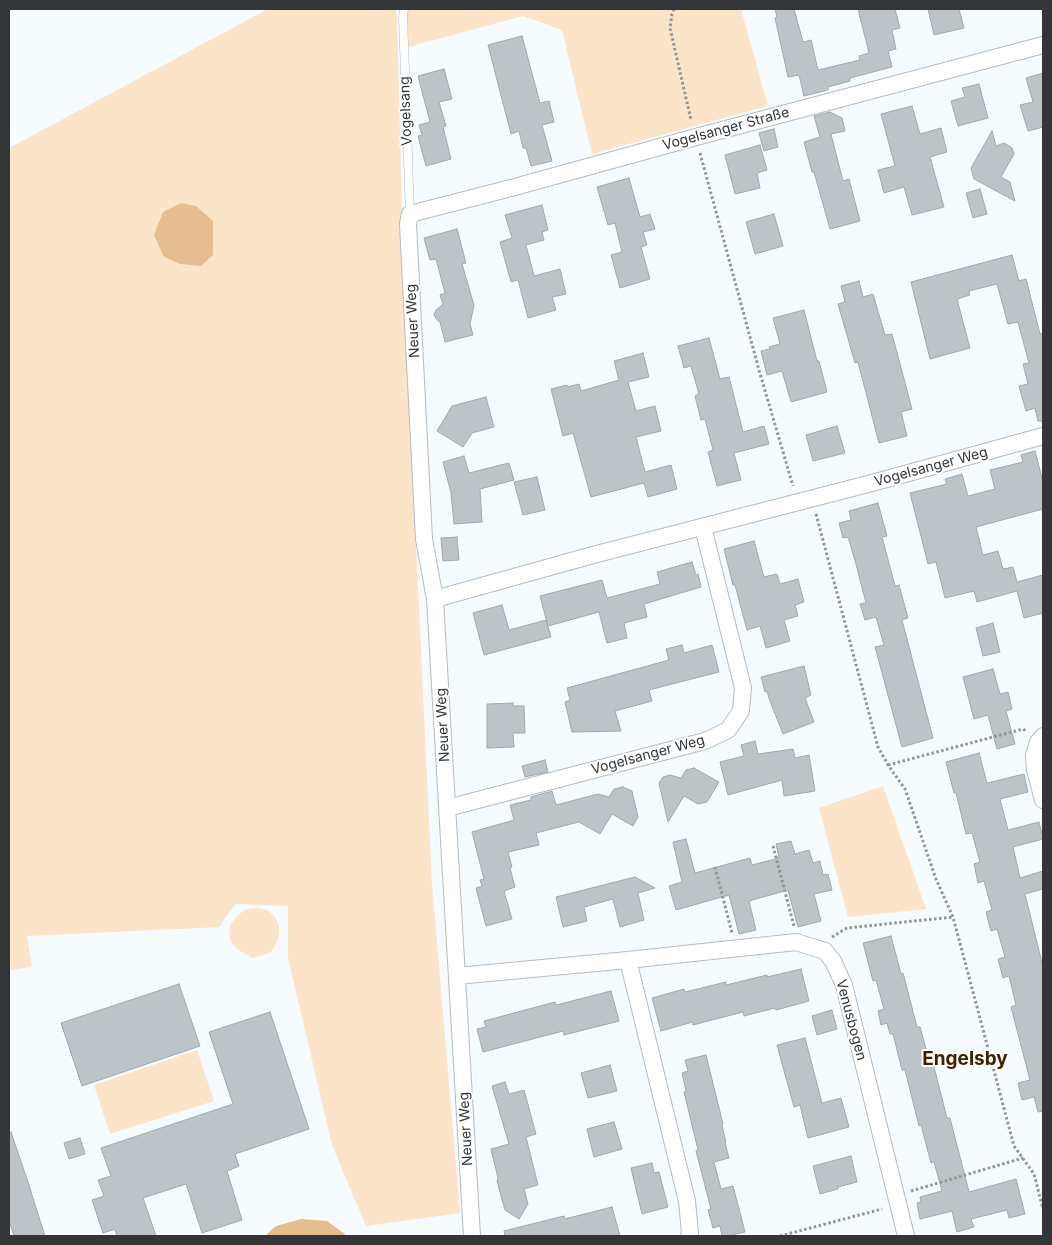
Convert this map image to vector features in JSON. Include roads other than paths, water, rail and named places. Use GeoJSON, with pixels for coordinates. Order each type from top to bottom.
{"type":"FeatureCollection","features":[{"type":"Feature","properties":{"kind":"street","name":"Vogelsanger Straße"},"geometry":{"type":"LineString","coordinates":[[410,214],[1043,45]]}},
{"type":"Feature","properties":{"kind":"street","name":"Neuer Weg"},"geometry":{"type":"LineString","coordinates":[[410,214],[408,224],[424,539],[435,599],[472,1236]]}},
{"type":"Feature","properties":{"kind":"street","name":"Vogelsanger Weg"},"geometry":{"type":"LineString","coordinates":[[435,599],[593,555],[872,483],[1043,436]]}},
{"type":"Feature","properties":{"kind":"street","name":"Vogelsanger Weg"},"geometry":{"type":"LineString","coordinates":[[448,808],[705,741],[728,730],[742,711],[743,688],[702,526]]}},
{"type":"Feature","properties":{"kind":"street"},"geometry":{"type":"LineString","coordinates":[[1041,739],[1034,755],[1035,770],[1043,800]]}},
{"type":"Feature","properties":{"kind":"street","name":"Venusbogen"},"geometry":{"type":"LineString","coordinates":[[628,960],[796,942],[825,950],[833,961],[844,986],[906,1236]]}},
{"type":"Feature","properties":{"kind":"street"},"geometry":{"type":"LineString","coordinates":[[457,976],[628,960],[687,1201],[689,1236]]}},
{"type":"Feature","properties":{"kind":"lane","name":"Vogelsang"},"geometry":{"type":"LineString","coordinates":[[404,9],[410,214]]}},
{"type":"Feature","properties":{"kind":"district","name":"Engelsby"},"geometry":{"type":"Point","coordinates":[965,1059]}}]}
